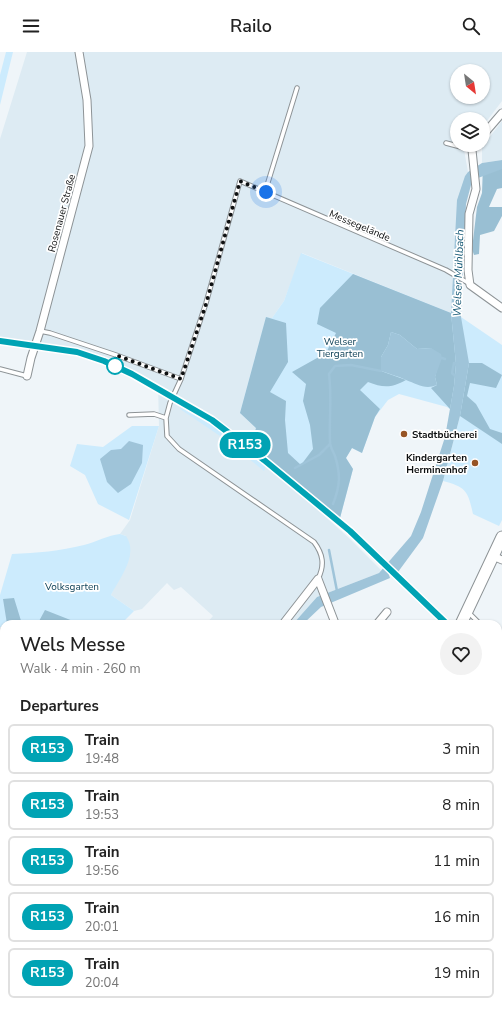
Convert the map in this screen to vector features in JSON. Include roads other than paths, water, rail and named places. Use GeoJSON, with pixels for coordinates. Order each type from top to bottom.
{"type":"FeatureCollection","features":[{"type":"Feature","properties":{"kind":"main road"},"geometry":{"type":"LineString","coordinates":[[463,620],[466,611],[497,558],[502,537]]}},
{"type":"Feature","properties":{"kind":"street","name":"Rosenauer Straße"},"geometry":{"type":"LineString","coordinates":[[27,376],[89,146],[87,100],[79,52]]}},
{"type":"Feature","properties":{"kind":"street"},"geometry":{"type":"LineString","coordinates":[[490,127],[502,113]]}},
{"type":"Feature","properties":{"kind":"street"},"geometry":{"type":"LineString","coordinates":[[474,152],[473,163],[476,189],[469,214],[468,283],[502,308]]}},
{"type":"Feature","properties":{"kind":"street"},"geometry":{"type":"LineString","coordinates":[[318,579],[333,620]]}},
{"type":"Feature","properties":{"kind":"street"},"geometry":{"type":"LineString","coordinates":[[286,620],[318,579]]}},
{"type":"Feature","properties":{"kind":"street"},"geometry":{"type":"LineString","coordinates":[[380,620],[387,612]]}},
{"type":"Feature","properties":{"kind":"lane"},"geometry":{"type":"LineString","coordinates":[[266,192],[297,88]]}},
{"type":"Feature","properties":{"kind":"lane"},"geometry":{"type":"LineString","coordinates":[[446,143],[450,144]]}},
{"type":"Feature","properties":{"kind":"lane","name":"Messegelände"},"geometry":{"type":"LineString","coordinates":[[181,379],[206,304],[240,181],[449,272],[468,283]]}},
{"type":"Feature","properties":{"kind":"lane"},"geometry":{"type":"LineString","coordinates":[[40,331],[116,355],[181,379],[170,403],[166,418],[167,436],[179,449],[314,542],[320,550],[322,564],[318,579]]}},
{"type":"Feature","properties":{"kind":"lane"},"geometry":{"type":"LineString","coordinates":[[0,369],[27,376]]}},
{"type":"Feature","properties":{"kind":"lane"},"geometry":{"type":"LineString","coordinates":[[130,415],[154,414],[166,418]]}},
{"type":"Feature","properties":{"kind":"lane"},"geometry":{"type":"LineString","coordinates":[[466,611],[476,620]]}},
{"type":"Feature","properties":{"kind":"water","name":"Welser Mühlbach"},"geometry":{"type":"Polygon","coordinates":[[[502,160],[502,169],[478,178],[471,185],[466,204],[461,317],[469,363],[460,416],[443,481],[423,538],[398,572],[386,565],[390,578],[321,607],[307,620],[297,620],[317,597],[379,573],[411,536],[421,512],[445,437],[454,386],[456,364],[451,313],[457,200],[465,176],[468,172],[482,163],[502,160]]]}},
{"type":"Feature","properties":{"kind":"water"},"geometry":{"type":"Polygon","coordinates":[[[391,332],[400,335],[417,349],[431,348],[441,354],[442,358],[435,377],[437,385],[429,387],[421,386],[381,371],[381,357],[388,345],[391,332]]]}},
{"type":"Feature","properties":{"kind":"water"},"geometry":{"type":"Polygon","coordinates":[[[129,441],[143,445],[142,463],[131,484],[118,493],[107,482],[100,459],[111,450],[121,449],[129,441]]]}},
{"type":"Feature","properties":{"kind":"waterway"},"geometry":{"type":"LineString","coordinates":[[457,378],[452,373],[454,363],[458,364]]}},
{"type":"Feature","properties":{"kind":"waterway"},"geometry":{"type":"LineString","coordinates":[[333,504],[337,492],[339,475],[335,456],[330,444],[329,374],[335,366],[351,365],[381,371]]}},
{"type":"Feature","properties":{"kind":"waterway"},"geometry":{"type":"LineString","coordinates":[[295,468],[319,455],[330,444]]}},
{"type":"Feature","properties":{"kind":"waterway"},"geometry":{"type":"LineString","coordinates":[[329,550],[337,591]]}},
{"type":"Feature","properties":{"kind":"railway"},"geometry":{"type":"LineString","coordinates":[[0,341],[63,349],[104,361],[131,374],[212,421],[264,460],[350,531],[443,620]]}},
{"type":"Feature","properties":{"kind":"train","name":"R153"},"geometry":{"type":"LineString","coordinates":[[0,341],[77,352],[104,361],[132,374],[212,420],[264,460],[350,531],[443,620]]}},
{"type":"Feature","properties":{"kind":"place","name":"Stadtbücherei"},"geometry":{"type":"Point","coordinates":[404,434]}},
{"type":"Feature","properties":{"kind":"place","name":"Kindergarten Herminenhof"},"geometry":{"type":"Point","coordinates":[475,463]}},
{"type":"Feature","properties":{"kind":"park label","name":"Welser Tiergarten"},"geometry":{"type":"Point","coordinates":[340,346]}},
{"type":"Feature","properties":{"kind":"park label","name":"Volksgarten"},"geometry":{"type":"Point","coordinates":[72,586]}}]}
